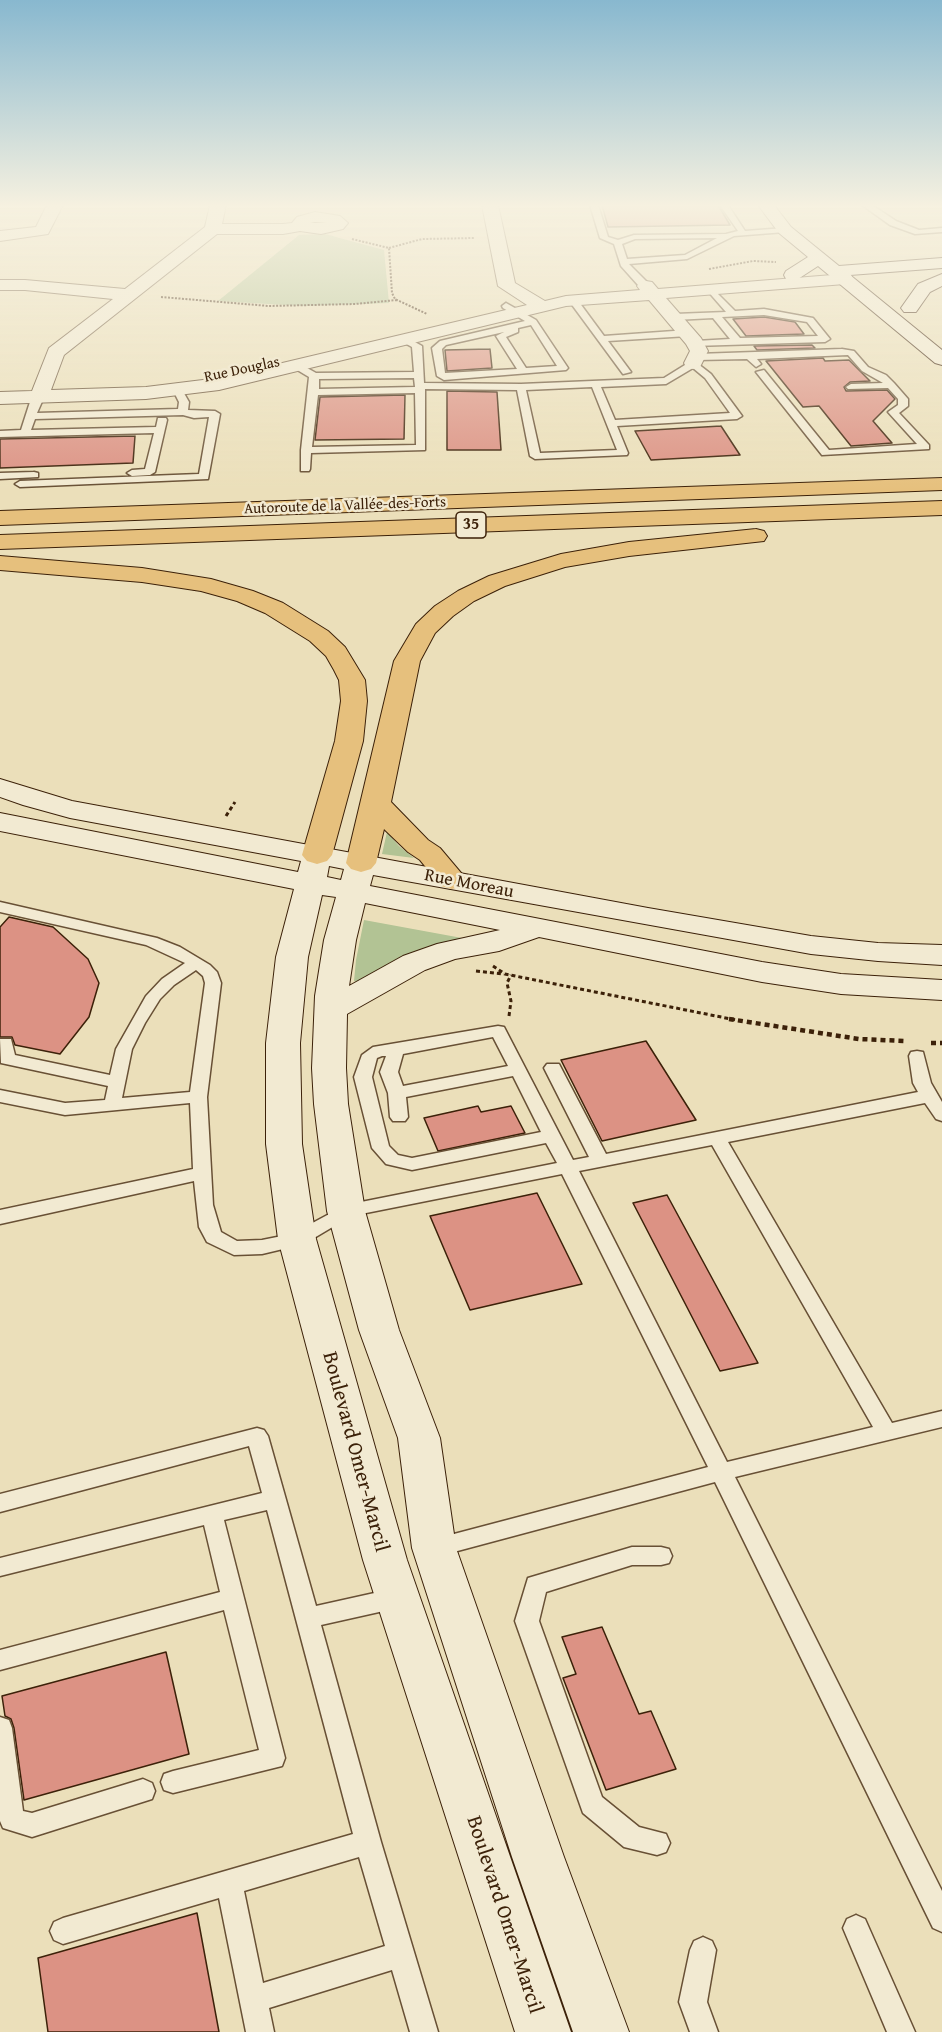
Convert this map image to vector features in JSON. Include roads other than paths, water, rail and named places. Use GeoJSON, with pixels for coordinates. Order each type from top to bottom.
{"type":"FeatureCollection","features":[{"type":"Feature","properties":{"kind":"highway","name":"Autoroute de la Vallée-des-Forts"},"geometry":{"type":"LineString","coordinates":[[0,518],[941,484]]}},
{"type":"Feature","properties":{"kind":"highway","name":"Autoroute de la Vallée-des-Forts"},"geometry":{"type":"LineString","coordinates":[[0,542],[942,508]]}},
{"type":"Feature","properties":{"kind":"highway"},"geometry":{"type":"LineString","coordinates":[[356,878],[376,804],[403,673],[412,649],[425,629],[439,616],[481,589],[539,567],[621,550],[704,540],[942,519]]}},
{"type":"Feature","properties":{"kind":"highway"},"geometry":{"type":"LineString","coordinates":[[0,563],[142,575],[216,587],[274,608],[319,636],[336,652],[352,680],[354,701],[349,741],[313,870]]}},
{"type":"Feature","properties":{"kind":"highway"},"geometry":{"type":"LineString","coordinates":[[376,804],[409,838],[430,854],[452,880]]}},
{"type":"Feature","properties":{"kind":"street"},"geometry":{"type":"LineString","coordinates":[[41,393],[56,352],[123,300]]}},
{"type":"Feature","properties":{"kind":"street"},"geometry":{"type":"LineString","coordinates":[[522,300],[532,309]]}},
{"type":"Feature","properties":{"kind":"street"},"geometry":{"type":"LineString","coordinates":[[530,300],[532,309]]}},
{"type":"Feature","properties":{"kind":"street","name":"Rue Douglas"},"geometry":{"type":"LineString","coordinates":[[0,391],[41,393],[178,390],[243,379],[532,309],[555,300]]}},
{"type":"Feature","properties":{"kind":"street","name":"Rue Douglas"},"geometry":{"type":"LineString","coordinates":[[0,398],[149,385],[216,376],[573,300]]}},
{"type":"Feature","properties":{"kind":"street"},"geometry":{"type":"LineString","coordinates":[[659,300],[675,317],[694,349]]}},
{"type":"Feature","properties":{"kind":"street"},"geometry":{"type":"LineString","coordinates":[[881,300],[942,359]]}},
{"type":"Feature","properties":{"kind":"street"},"geometry":{"type":"LineString","coordinates":[[899,300],[926,321]]}},
{"type":"Feature","properties":{"kind":"street"},"geometry":{"type":"LineString","coordinates":[[909,308],[915,300]]}},
{"type":"Feature","properties":{"kind":"street","name":"Rue Moreau"},"geometry":{"type":"LineString","coordinates":[[0,787],[70,809],[313,870]]}},
{"type":"Feature","properties":{"kind":"street","name":"Rue Moreau"},"geometry":{"type":"LineString","coordinates":[[0,822],[356,878],[534,929],[801,978],[876,987],[942,990]]}},
{"type":"Feature","properties":{"kind":"street","name":"Boulevard Omer-Marcil"},"geometry":{"type":"LineString","coordinates":[[313,870],[292,957],[282,1053],[284,1144],[297,1239],[391,1579],[543,2032]]}},
{"type":"Feature","properties":{"kind":"street"},"geometry":{"type":"LineString","coordinates":[[356,878],[340,940],[331,1009],[329,1068],[331,1104],[346,1211],[379,1330],[419,1438],[434,1548],[538,1857],[601,2032]]}},
{"type":"Feature","properties":{"kind":"street","name":"Rue Moreau"},"geometry":{"type":"LineString","coordinates":[[356,878],[452,880],[787,941],[867,951],[942,955]]}},
{"type":"Feature","properties":{"kind":"street"},"geometry":{"type":"LineString","coordinates":[[331,1009],[414,963],[456,949],[488,944],[534,929]]}},
{"type":"Feature","properties":{"kind":"street"},"geometry":{"type":"LineString","coordinates":[[391,1579],[434,1548]]}},
{"type":"Feature","properties":{"kind":"lane"},"geometry":{"type":"LineString","coordinates":[[573,300],[626,372]]}},
{"type":"Feature","properties":{"kind":"lane"},"geometry":{"type":"LineString","coordinates":[[720,300],[733,314]]}},
{"type":"Feature","properties":{"kind":"lane"},"geometry":{"type":"LineString","coordinates":[[532,309],[563,368],[444,376],[440,374],[437,347],[532,309]]}},
{"type":"Feature","properties":{"kind":"lane"},"geometry":{"type":"LineString","coordinates":[[523,371],[501,334],[532,309]]}},
{"type":"Feature","properties":{"kind":"lane"},"geometry":{"type":"LineString","coordinates":[[314,392],[596,385],[666,381],[694,349],[737,341],[825,339],[810,320],[764,312],[675,317]]}},
{"type":"Feature","properties":{"kind":"lane"},"geometry":{"type":"LineString","coordinates":[[715,315],[737,341]]}},
{"type":"Feature","properties":{"kind":"lane"},"geometry":{"type":"LineString","coordinates":[[306,450],[421,448],[417,346],[404,339]]}},
{"type":"Feature","properties":{"kind":"lane"},"geometry":{"type":"LineString","coordinates":[[602,339],[694,349],[756,364],[849,352],[865,369],[883,377],[891,385],[905,404],[893,412],[925,447],[826,453],[756,364]]}},
{"type":"Feature","properties":{"kind":"lane"},"geometry":{"type":"LineString","coordinates":[[611,423],[737,416],[708,376],[694,349]]}},
{"type":"Feature","properties":{"kind":"lane"},"geometry":{"type":"LineString","coordinates":[[297,366],[314,376],[419,375]]}},
{"type":"Feature","properties":{"kind":"lane"},"geometry":{"type":"LineString","coordinates":[[305,469],[314,376]]}},
{"type":"Feature","properties":{"kind":"lane"},"geometry":{"type":"LineString","coordinates":[[521,387],[535,456],[623,453],[596,385]]}},
{"type":"Feature","properties":{"kind":"lane"},"geometry":{"type":"LineString","coordinates":[[851,387],[891,385]]}},
{"type":"Feature","properties":{"kind":"lane"},"geometry":{"type":"LineString","coordinates":[[178,390],[184,402],[183,411]]}},
{"type":"Feature","properties":{"kind":"lane"},"geometry":{"type":"LineString","coordinates":[[25,433],[35,402],[41,393]]}},
{"type":"Feature","properties":{"kind":"lane"},"geometry":{"type":"LineString","coordinates":[[20,484],[204,477],[215,414],[194,415],[183,411],[31,416]]}},
{"type":"Feature","properties":{"kind":"lane"},"geometry":{"type":"LineString","coordinates":[[0,476],[150,472],[164,412]]}},
{"type":"Feature","properties":{"kind":"lane"},"geometry":{"type":"LineString","coordinates":[[0,434],[160,430]]}},
{"type":"Feature","properties":{"kind":"lane"},"geometry":{"type":"LineString","coordinates":[[0,907],[150,941],[174,950],[212,975],[213,983],[198,1097],[202,1173],[208,1227],[214,1237],[234,1248],[247,1249],[297,1239],[346,1211],[928,1096]]}},
{"type":"Feature","properties":{"kind":"lane"},"geometry":{"type":"LineString","coordinates":[[111,1106],[124,1049],[137,1023],[154,996],[168,982],[196,963]]}},
{"type":"Feature","properties":{"kind":"lane"},"geometry":{"type":"LineString","coordinates":[[552,1136],[412,1164],[392,1160],[381,1148],[363,1077],[370,1055],[379,1051],[396,1050],[498,1031],[568,1167],[722,1472],[942,1919]]}},
{"type":"Feature","properties":{"kind":"lane"},"geometry":{"type":"LineString","coordinates":[[5,1043],[7,1059],[116,1082]]}},
{"type":"Feature","properties":{"kind":"lane"},"geometry":{"type":"LineString","coordinates":[[923,1049],[922,1083],[928,1096],[942,1115]]}},
{"type":"Feature","properties":{"kind":"lane"},"geometry":{"type":"LineString","coordinates":[[396,1050],[389,1072],[396,1094],[399,1117]]}},
{"type":"Feature","properties":{"kind":"lane"},"geometry":{"type":"LineString","coordinates":[[553,1068],[600,1160]]}},
{"type":"Feature","properties":{"kind":"lane"},"geometry":{"type":"LineString","coordinates":[[396,1094],[517,1070]]}},
{"type":"Feature","properties":{"kind":"lane"},"geometry":{"type":"LineString","coordinates":[[0,1096],[64,1109],[198,1097]]}},
{"type":"Feature","properties":{"kind":"lane"},"geometry":{"type":"LineString","coordinates":[[717,1138],[886,1432]]}},
{"type":"Feature","properties":{"kind":"lane"},"geometry":{"type":"LineString","coordinates":[[0,1216],[202,1173]]}},
{"type":"Feature","properties":{"kind":"lane"},"geometry":{"type":"LineString","coordinates":[[434,1548],[722,1472],[942,1419]]}},
{"type":"Feature","properties":{"kind":"lane"},"geometry":{"type":"LineString","coordinates":[[0,1503],[257,1436],[368,1842],[424,2032]]}},
{"type":"Feature","properties":{"kind":"lane"},"geometry":{"type":"LineString","coordinates":[[0,1567],[274,1499]]}},
{"type":"Feature","properties":{"kind":"lane"},"geometry":{"type":"LineString","coordinates":[[173,1782],[273,1758],[212,1515]]}},
{"type":"Feature","properties":{"kind":"lane"},"geometry":{"type":"LineString","coordinates":[[657,1844],[633,1838],[592,1805],[527,1621],[536,1585],[632,1556],[662,1556]]}},
{"type":"Feature","properties":{"kind":"lane"},"geometry":{"type":"LineString","coordinates":[[308,1618],[391,1579]]}},
{"type":"Feature","properties":{"kind":"lane"},"geometry":{"type":"LineString","coordinates":[[0,1660],[233,1598]]}},
{"type":"Feature","properties":{"kind":"lane"},"geometry":{"type":"LineString","coordinates":[[0,1728],[12,1820],[32,1824],[143,1791]]}},
{"type":"Feature","properties":{"kind":"lane"},"geometry":{"type":"LineString","coordinates":[[63,1931],[368,1842]]}},
{"type":"Feature","properties":{"kind":"lane"},"geometry":{"type":"LineString","coordinates":[[229,1883],[255,1999],[260,2032]]}},
{"type":"Feature","properties":{"kind":"lane"},"geometry":{"type":"LineString","coordinates":[[856,1928],[901,2032]]}},
{"type":"Feature","properties":{"kind":"lane"},"geometry":{"type":"LineString","coordinates":[[703,1950],[693,2001],[704,2032]]}},
{"type":"Feature","properties":{"kind":"lane"},"geometry":{"type":"LineString","coordinates":[[255,1999],[402,1954]]}}]}
